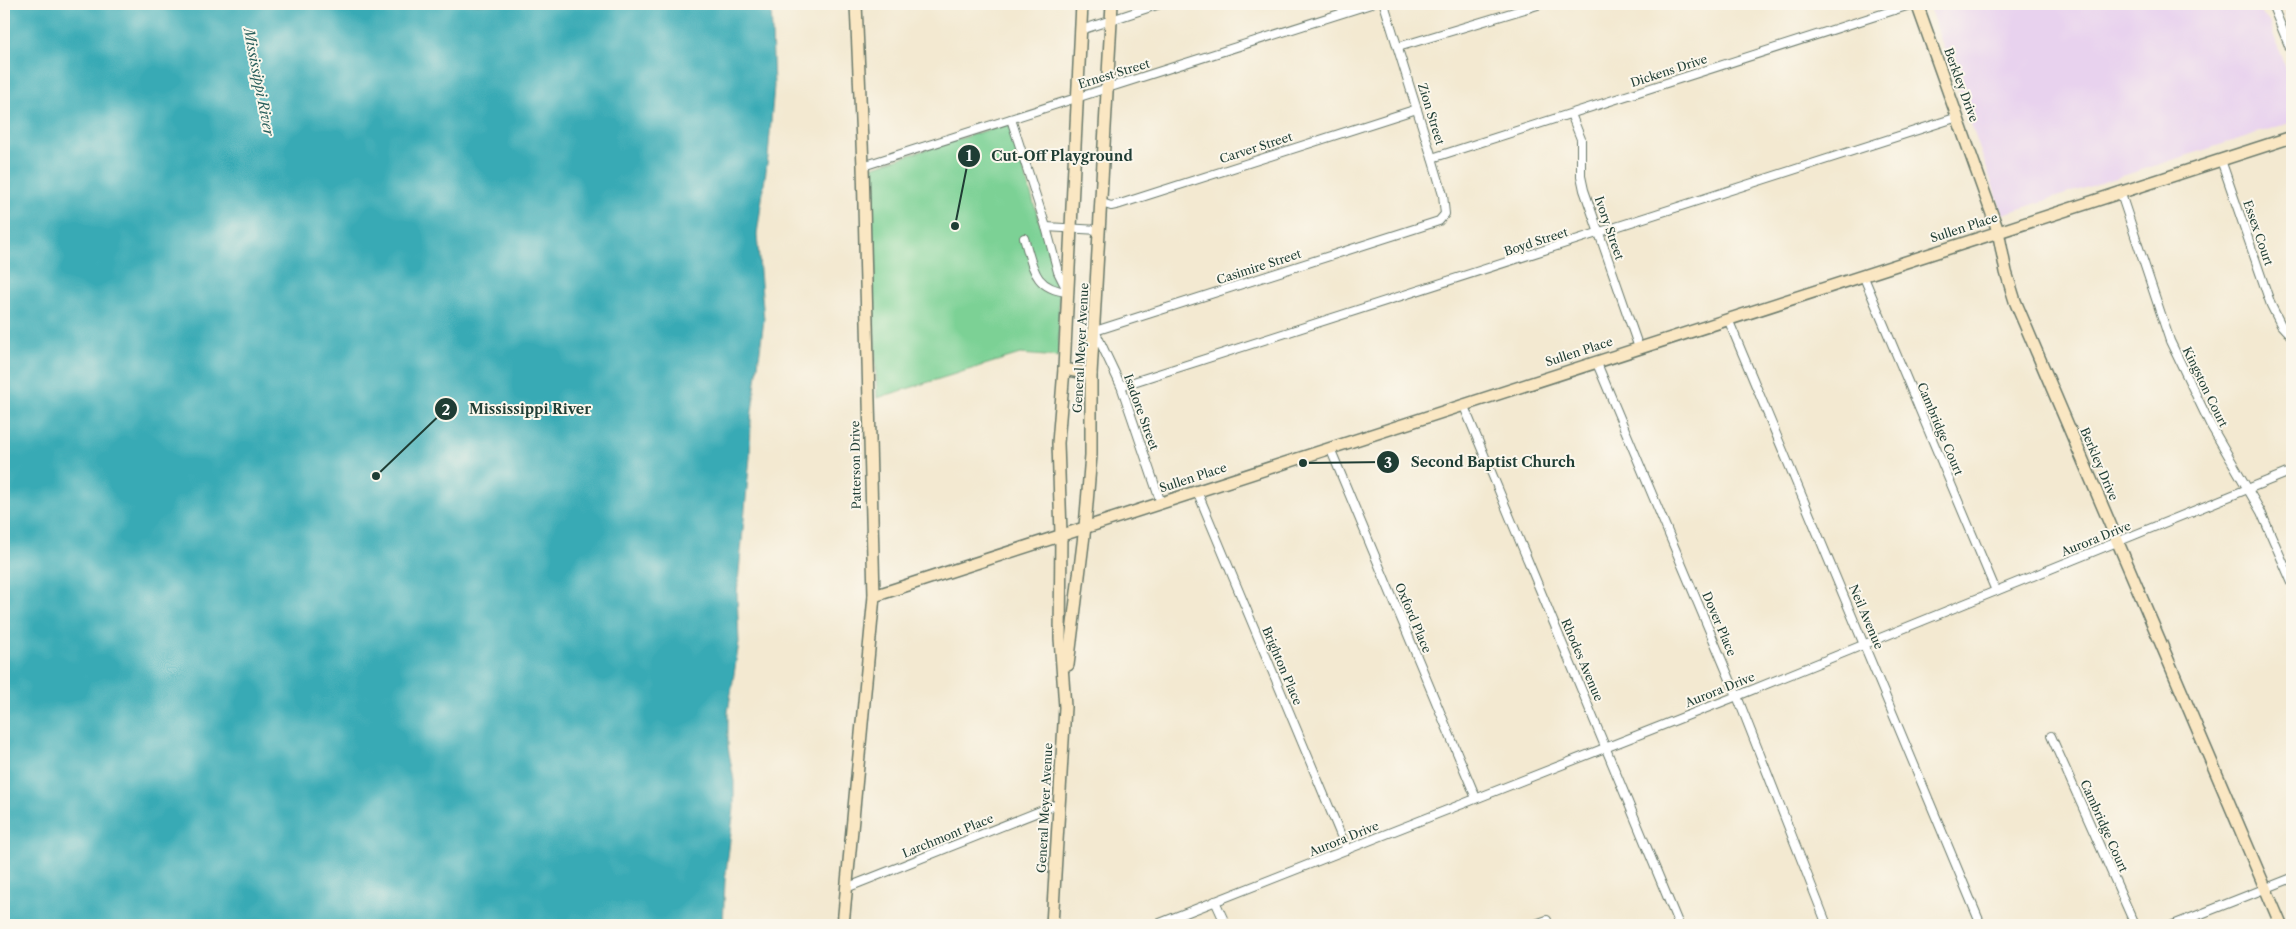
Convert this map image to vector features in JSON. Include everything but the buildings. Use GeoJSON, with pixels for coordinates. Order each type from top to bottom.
{"type":"FeatureCollection","features":[{"type":"Feature","properties":{"kind":"street","name":"Patterson Drive"},"geometry":{"type":"LineString","coordinates":[[843,925],[874,596],[863,166],[856,4]]}},
{"type":"Feature","properties":{"kind":"street","name":"General Meyer Avenue"},"geometry":{"type":"LineString","coordinates":[[1065,693],[1060,638],[1061,534],[1058,443],[1064,369],[1082,4]]}},
{"type":"Feature","properties":{"kind":"street","name":"General Meyer Avenue"},"geometry":{"type":"LineString","coordinates":[[1052,925],[1065,693],[1073,614],[1085,527],[1091,455],[1091,374],[1095,332],[1106,89],[1112,4]]}},
{"type":"Feature","properties":{"kind":"street"},"geometry":{"type":"LineString","coordinates":[[1081,30],[1160,4]]}},
{"type":"Feature","properties":{"kind":"street","name":"Ernest Street"},"geometry":{"type":"LineString","coordinates":[[863,166],[1371,4]]}},
{"type":"Feature","properties":{"kind":"street","name":"Zion Street"},"geometry":{"type":"LineString","coordinates":[[1384,4],[1432,158],[1446,210],[1444,217],[1430,223]]}},
{"type":"Feature","properties":{"kind":"street"},"geometry":{"type":"LineString","coordinates":[[1398,48],[1541,4]]}},
{"type":"Feature","properties":{"kind":"street","name":"Dickens Drive"},"geometry":{"type":"LineString","coordinates":[[1432,158],[1913,4]]}},
{"type":"Feature","properties":{"kind":"street","name":"Berkley Drive"},"geometry":{"type":"LineString","coordinates":[[1917,4],[1998,231],[2006,272],[2015,301],[2281,925]]}},
{"type":"Feature","properties":{"kind":"street"},"geometry":{"type":"LineString","coordinates":[[2272,4],[2292,53]]}},
{"type":"Feature","properties":{"kind":"street","name":"Carver Street"},"geometry":{"type":"LineString","coordinates":[[1102,203],[1111,206],[1120,204],[1417,109]]}},
{"type":"Feature","properties":{"kind":"street","name":"Ivory Street"},"geometry":{"type":"LineString","coordinates":[[1571,114],[1581,139],[1581,176],[1584,190],[1639,348]]}},
{"type":"Feature","properties":{"kind":"street","name":"Boyd Street"},"geometry":{"type":"LineString","coordinates":[[1121,386],[1958,118]]}},
{"type":"Feature","properties":{"kind":"street"},"geometry":{"type":"LineString","coordinates":[[1011,119],[1046,227],[1058,272],[1068,292]]}},
{"type":"Feature","properties":{"kind":"street","name":"Sullen Place"},"geometry":{"type":"LineString","coordinates":[[874,596],[2120,191],[2292,137]]}},
{"type":"Feature","properties":{"kind":"street","name":"Essex Court"},"geometry":{"type":"LineString","coordinates":[[2221,160],[2271,306],[2281,325],[2292,337]]}},
{"type":"Feature","properties":{"kind":"street","name":"Kingston Court"},"geometry":{"type":"LineString","coordinates":[[2120,191],[2170,341],[2210,424],[2272,534],[2292,583]]}},
{"type":"Feature","properties":{"kind":"street","name":"Casimire Street"},"geometry":{"type":"LineString","coordinates":[[1095,332],[1430,223]]}},
{"type":"Feature","properties":{"kind":"street"},"geometry":{"type":"LineString","coordinates":[[1046,227],[1099,230]]}},
{"type":"Feature","properties":{"kind":"street"},"geometry":{"type":"LineString","coordinates":[[1024,238],[1035,272],[1041,282],[1056,291],[1068,292]]}},
{"type":"Feature","properties":{"kind":"street","name":"Cambridge Court"},"geometry":{"type":"LineString","coordinates":[[1863,275],[1996,591]]}},
{"type":"Feature","properties":{"kind":"street","name":"Neil Avenue"},"geometry":{"type":"LineString","coordinates":[[1728,318],[1866,644],[1981,925]]}},
{"type":"Feature","properties":{"kind":"street","name":"Isadore Street"},"geometry":{"type":"LineString","coordinates":[[1095,332],[1121,386],[1160,503]]}},
{"type":"Feature","properties":{"kind":"street","name":"Dover Place"},"geometry":{"type":"LineString","coordinates":[[1596,361],[1737,696],[1827,925]]}},
{"type":"Feature","properties":{"kind":"street"},"geometry":{"type":"LineString","coordinates":[[1064,369],[1091,374]]}},
{"type":"Feature","properties":{"kind":"street","name":"Rhodes Avenue"},"geometry":{"type":"LineString","coordinates":[[1463,404],[1679,925]]}},
{"type":"Feature","properties":{"kind":"street","name":"Oxford Place"},"geometry":{"type":"LineString","coordinates":[[1330,448],[1476,798]]}},
{"type":"Feature","properties":{"kind":"street","name":"Aurora Drive"},"geometry":{"type":"LineString","coordinates":[[1155,925],[1737,696],[2292,471]]}},
{"type":"Feature","properties":{"kind":"street","name":"Brighton Place"},"geometry":{"type":"LineString","coordinates":[[1197,491],[1347,850]]}},
{"type":"Feature","properties":{"kind":"street","name":"Cambridge Court"},"geometry":{"type":"LineString","coordinates":[[2051,736],[2136,925]]}},
{"type":"Feature","properties":{"kind":"street","name":"Larchmont Place"},"geometry":{"type":"LineString","coordinates":[[846,888],[1058,804]]}},
{"type":"Feature","properties":{"kind":"street"},"geometry":{"type":"LineString","coordinates":[[2173,925],[2292,878]]}},
{"type":"Feature","properties":{"kind":"street"},"geometry":{"type":"LineString","coordinates":[[1216,901],[1226,925]]}},
{"type":"Feature","properties":{"kind":"street"},"geometry":{"type":"LineString","coordinates":[[1532,925],[1547,920]]}},
{"type":"Feature","properties":{"kind":"shaded area"},"geometry":{"type":"Polygon","coordinates":[[[1928,4],[2254,4],[2269,22],[2292,86],[2292,122],[2003,214],[1928,4]]]}},
{"type":"Feature","properties":{"kind":"green space"},"geometry":{"type":"Polygon","coordinates":[[[1009,123],[1059,285],[1059,357],[1020,354],[877,398],[868,168],[1009,123]]]}},
{"type":"Feature","properties":{"kind":"water","name":"Mississippi River"},"geometry":{"type":"Polygon","coordinates":[[[4,4],[771,4],[774,86],[768,157],[757,234],[764,320],[751,419],[750,457],[737,593],[739,643],[728,712],[728,747],[734,781],[734,808],[725,881],[723,925],[4,925],[4,4]]]}},
{"type":"Feature","properties":{"kind":"place","name":"Cut-Off Playground"},"geometry":{"type":"Point","coordinates":[955,226]}},
{"type":"Feature","properties":{"kind":"place","name":"Second Baptist Church"},"geometry":{"type":"Point","coordinates":[1303,463]}},
{"type":"Feature","properties":{"kind":"place","name":"Mississippi River"},"geometry":{"type":"Point","coordinates":[376,476]}}]}
